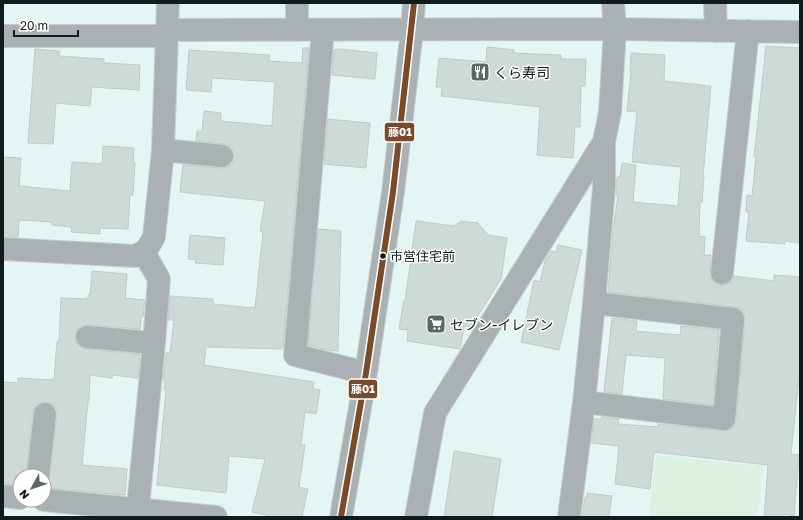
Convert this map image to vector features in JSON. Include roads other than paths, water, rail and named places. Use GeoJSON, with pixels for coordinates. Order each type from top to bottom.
{"type":"FeatureCollection","features":[{"type":"Feature","properties":{"kind":"street"},"geometry":{"type":"LineString","coordinates":[[3,249],[135,256],[144,253],[148,248],[154,237],[163,150],[168,3]]}},
{"type":"Feature","properties":{"kind":"street"},"geometry":{"type":"LineString","coordinates":[[297,3],[297,30]]}},
{"type":"Feature","properties":{"kind":"street"},"geometry":{"type":"LineString","coordinates":[[341,517],[366,373],[393,192],[414,3]]}},
{"type":"Feature","properties":{"kind":"street"},"geometry":{"type":"LineString","coordinates":[[569,517],[584,402],[604,187],[604,142],[610,112],[615,29],[613,3]]}},
{"type":"Feature","properties":{"kind":"street"},"geometry":{"type":"LineString","coordinates":[[715,3],[716,31]]}},
{"type":"Feature","properties":{"kind":"street"},"geometry":{"type":"LineString","coordinates":[[3,36],[297,30],[615,29],[800,32]]}},
{"type":"Feature","properties":{"kind":"street"},"geometry":{"type":"LineString","coordinates":[[323,30],[296,355],[366,373]]}},
{"type":"Feature","properties":{"kind":"street"},"geometry":{"type":"LineString","coordinates":[[722,273],[748,31]]}},
{"type":"Feature","properties":{"kind":"street"},"geometry":{"type":"LineString","coordinates":[[416,517],[435,413],[604,142]]}},
{"type":"Feature","properties":{"kind":"street"},"geometry":{"type":"LineString","coordinates":[[163,150],[222,156]]}},
{"type":"Feature","properties":{"kind":"street"},"geometry":{"type":"LineString","coordinates":[[137,513],[159,279],[144,253]]}},
{"type":"Feature","properties":{"kind":"street"},"geometry":{"type":"LineString","coordinates":[[584,402],[724,419],[733,319],[594,303]]}},
{"type":"Feature","properties":{"kind":"street"},"geometry":{"type":"LineString","coordinates":[[87,337],[154,343]]}},
{"type":"Feature","properties":{"kind":"street"},"geometry":{"type":"LineString","coordinates":[[39,468],[45,414]]}},
{"type":"Feature","properties":{"kind":"street"},"geometry":{"type":"LineString","coordinates":[[52,501],[137,513],[216,517]]}},
{"type":"Feature","properties":{"kind":"place","name":"くら寿司"},"geometry":{"type":"Point","coordinates":[480,72]}},
{"type":"Feature","properties":{"kind":"place","name":"市営住宅前"},"geometry":{"type":"Point","coordinates":[383,256]}},
{"type":"Feature","properties":{"kind":"place","name":"セブン-イレブン"},"geometry":{"type":"Point","coordinates":[436,324]}}]}
